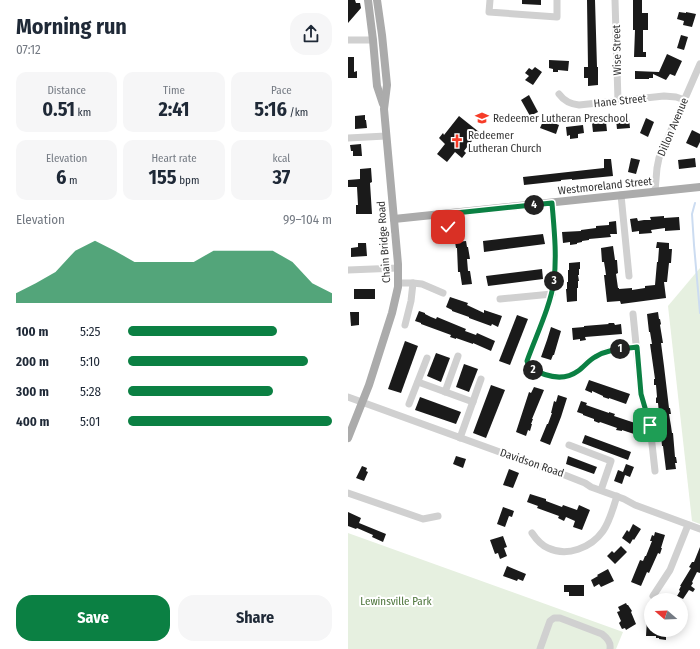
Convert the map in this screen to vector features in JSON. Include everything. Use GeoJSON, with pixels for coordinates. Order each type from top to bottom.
{"type":"FeatureCollection","features":[{"type":"Feature","properties":{"kind":"main road","name":"Chain Bridge Road"},"geometry":{"type":"LineString","coordinates":[[368,0],[377,86],[384,109]]}},
{"type":"Feature","properties":{"kind":"main road","name":"Chain Bridge Road"},"geometry":{"type":"LineString","coordinates":[[348,438],[363,402],[392,313],[398,283],[398,268],[384,109],[387,85],[377,0]]}},
{"type":"Feature","properties":{"kind":"main road","name":"Westmoreland Street"},"geometry":{"type":"LineString","coordinates":[[394,219],[700,187]]}},
{"type":"Feature","properties":{"kind":"street"},"geometry":{"type":"LineString","coordinates":[[490,0],[489,12],[557,18],[557,0]]}},
{"type":"Feature","properties":{"kind":"street","name":"Wise Street"},"geometry":{"type":"LineString","coordinates":[[615,0],[618,101]]}},
{"type":"Feature","properties":{"kind":"street"},"geometry":{"type":"LineString","coordinates":[[348,40],[373,40]]}},
{"type":"Feature","properties":{"kind":"street","name":"Dillon Avenue"},"geometry":{"type":"LineString","coordinates":[[655,192],[659,158],[700,64]]}},
{"type":"Feature","properties":{"kind":"street","name":"Hane Street"},"geometry":{"type":"LineString","coordinates":[[559,94],[567,102],[580,105],[664,96],[684,100]]}},
{"type":"Feature","properties":{"kind":"street"},"geometry":{"type":"LineString","coordinates":[[348,138],[386,136]]}},
{"type":"Feature","properties":{"kind":"street"},"geometry":{"type":"LineString","coordinates":[[621,195],[629,276]]}},
{"type":"Feature","properties":{"kind":"street"},"geometry":{"type":"LineString","coordinates":[[552,203],[556,252],[552,294],[527,361],[529,367],[553,377],[564,377],[578,371],[593,358],[602,353],[612,350],[637,347]]}},
{"type":"Feature","properties":{"kind":"street"},"geometry":{"type":"LineString","coordinates":[[446,214],[448,227]]}},
{"type":"Feature","properties":{"kind":"street"},"geometry":{"type":"LineString","coordinates":[[348,270],[398,268]]}},
{"type":"Feature","properties":{"kind":"street"},"geometry":{"type":"LineString","coordinates":[[398,283],[422,284],[443,293]]}},
{"type":"Feature","properties":{"kind":"street"},"geometry":{"type":"LineString","coordinates":[[405,325],[411,301],[413,283]]}},
{"type":"Feature","properties":{"kind":"street"},"geometry":{"type":"LineString","coordinates":[[500,299],[552,294]]}},
{"type":"Feature","properties":{"kind":"street"},"geometry":{"type":"LineString","coordinates":[[633,314],[641,394],[650,426],[655,470]]}},
{"type":"Feature","properties":{"kind":"street"},"geometry":{"type":"LineString","coordinates":[[445,392],[458,356]]}},
{"type":"Feature","properties":{"kind":"street"},"geometry":{"type":"LineString","coordinates":[[409,404],[427,358]]}},
{"type":"Feature","properties":{"kind":"street"},"geometry":{"type":"LineString","coordinates":[[460,438],[481,379]]}},
{"type":"Feature","properties":{"kind":"street"},"geometry":{"type":"LineString","coordinates":[[418,382],[473,402]]}},
{"type":"Feature","properties":{"kind":"street","name":"Davidson Road"},"geometry":{"type":"LineString","coordinates":[[348,397],[585,482],[591,487],[617,496],[635,505],[700,529]]}},
{"type":"Feature","properties":{"kind":"street"},"geometry":{"type":"LineString","coordinates":[[569,445],[611,461],[601,490]]}},
{"type":"Feature","properties":{"kind":"street"},"geometry":{"type":"LineString","coordinates":[[348,493],[423,520],[438,516]]}},
{"type":"Feature","properties":{"kind":"street"},"geometry":{"type":"LineString","coordinates":[[532,533],[542,544],[548,548],[558,551],[576,550],[584,547],[592,543],[604,530],[617,496]]}},
{"type":"Feature","properties":{"kind":"street"},"geometry":{"type":"LineString","coordinates":[[655,593],[670,570],[688,524]]}},
{"type":"Feature","properties":{"kind":"street"},"geometry":{"type":"LineString","coordinates":[[540,649],[550,621],[554,618],[560,618],[602,634],[608,639],[610,649]]}},
{"type":"Feature","properties":{"kind":"green space"},"geometry":{"type":"Polygon","coordinates":[[[700,268],[700,524],[692,521],[668,306],[700,268]]]}},
{"type":"Feature","properties":{"kind":"green space","name":"Lewinsville Park"},"geometry":{"type":"Polygon","coordinates":[[[348,533],[623,632],[616,649],[348,649],[348,533]]]}},
{"type":"Feature","properties":{"kind":"building"},"geometry":{"type":"Polygon","coordinates":[[[348,0],[355,0],[356,3],[360,3],[361,8],[348,23],[348,0]]]}},
{"type":"Feature","properties":{"kind":"building"},"geometry":{"type":"Polygon","coordinates":[[[522,0],[541,0],[541,5],[522,4],[522,0]]]}},
{"type":"Feature","properties":{"kind":"building"},"geometry":{"type":"Polygon","coordinates":[[[587,0],[595,0],[598,67],[598,85],[588,86],[588,78],[584,78],[584,67],[588,67],[587,0]]]}},
{"type":"Feature","properties":{"kind":"building"},"geometry":{"type":"Polygon","coordinates":[[[633,0],[642,0],[642,13],[648,13],[648,30],[643,30],[643,52],[646,52],[646,57],[634,57],[635,30],[633,30],[633,0]]]}},
{"type":"Feature","properties":{"kind":"building"},"geometry":{"type":"Polygon","coordinates":[[[679,12],[696,14],[692,27],[683,25],[684,21],[677,19],[679,12]]]}},
{"type":"Feature","properties":{"kind":"building"},"geometry":{"type":"Polygon","coordinates":[[[681,35],[688,37],[684,50],[677,48],[681,35]]]}},
{"type":"Feature","properties":{"kind":"building"},"geometry":{"type":"Polygon","coordinates":[[[667,54],[682,61],[675,76],[670,74],[666,80],[653,74],[653,78],[635,79],[635,71],[659,72],[667,54]]]}},
{"type":"Feature","properties":{"kind":"building"},"geometry":{"type":"Polygon","coordinates":[[[348,57],[354,57],[354,72],[357,71],[357,78],[348,78],[348,57]]]}},
{"type":"Feature","properties":{"kind":"building"},"geometry":{"type":"Polygon","coordinates":[[[549,60],[569,61],[568,71],[558,70],[558,72],[553,72],[553,69],[549,68],[549,60]]]}},
{"type":"Feature","properties":{"kind":"building"},"geometry":{"type":"Polygon","coordinates":[[[535,67],[542,72],[533,85],[525,80],[529,76],[525,73],[529,68],[532,70],[535,67]]]}},
{"type":"Feature","properties":{"kind":"building"},"geometry":{"type":"Polygon","coordinates":[[[529,95],[538,112],[530,116],[521,100],[529,95]]]}},
{"type":"Feature","properties":{"kind":"building"},"geometry":{"type":"Polygon","coordinates":[[[365,115],[367,128],[355,129],[355,116],[365,115]]]}},
{"type":"Feature","properties":{"kind":"building","name":"Redeemer Lutheran Church"},"geometry":{"type":"Polygon","coordinates":[[[459,116],[479,132],[464,151],[466,153],[462,158],[455,152],[447,162],[437,154],[445,144],[439,138],[443,133],[444,135],[459,116]]]}},
{"type":"Feature","properties":{"kind":"building"},"geometry":{"type":"Polygon","coordinates":[[[646,118],[654,122],[648,137],[640,133],[646,118]]]}},
{"type":"Feature","properties":{"kind":"building"},"geometry":{"type":"Polygon","coordinates":[[[544,119],[559,125],[556,134],[540,128],[544,119]]]}},
{"type":"Feature","properties":{"kind":"building"},"geometry":{"type":"Polygon","coordinates":[[[629,119],[630,128],[617,129],[616,120],[629,119]]]}},
{"type":"Feature","properties":{"kind":"building"},"geometry":{"type":"Polygon","coordinates":[[[606,122],[607,131],[593,132],[592,123],[606,122]]]}},
{"type":"Feature","properties":{"kind":"building"},"geometry":{"type":"Polygon","coordinates":[[[583,125],[584,133],[578,134],[578,138],[570,139],[570,135],[567,136],[566,127],[583,125]]]}},
{"type":"Feature","properties":{"kind":"building"},"geometry":{"type":"Polygon","coordinates":[[[692,130],[700,134],[700,142],[697,148],[686,143],[692,130]]]}},
{"type":"Feature","properties":{"kind":"building"},"geometry":{"type":"Polygon","coordinates":[[[361,144],[362,156],[353,156],[353,151],[351,151],[350,145],[361,144]]]}},
{"type":"Feature","properties":{"kind":"building"},"geometry":{"type":"Polygon","coordinates":[[[631,158],[640,160],[636,174],[628,172],[631,158]]]}},
{"type":"Feature","properties":{"kind":"building"},"geometry":{"type":"Polygon","coordinates":[[[695,158],[696,167],[679,169],[678,160],[695,158]]]}},
{"type":"Feature","properties":{"kind":"building"},"geometry":{"type":"Polygon","coordinates":[[[604,159],[611,159],[613,176],[561,180],[524,185],[523,177],[604,168],[604,159]]]}},
{"type":"Feature","properties":{"kind":"building"},"geometry":{"type":"Polygon","coordinates":[[[371,168],[372,182],[370,183],[372,214],[356,214],[356,205],[358,205],[357,187],[348,187],[348,180],[360,179],[360,169],[371,168]]]}},
{"type":"Feature","properties":{"kind":"building"},"geometry":{"type":"Polygon","coordinates":[[[664,216],[664,218],[679,217],[680,230],[665,231],[665,228],[651,230],[652,233],[639,234],[639,231],[632,232],[630,219],[637,218],[638,221],[651,220],[650,217],[664,216]]]}},
{"type":"Feature","properties":{"kind":"building"},"geometry":{"type":"Polygon","coordinates":[[[616,221],[617,234],[610,234],[611,237],[589,239],[570,245],[570,242],[563,243],[562,232],[581,231],[596,228],[596,226],[609,225],[609,222],[616,221]]]}},
{"type":"Feature","properties":{"kind":"building"},"geometry":{"type":"Polygon","coordinates":[[[543,234],[545,244],[484,252],[483,241],[543,234]]]}},
{"type":"Feature","properties":{"kind":"building"},"geometry":{"type":"Polygon","coordinates":[[[466,241],[470,259],[467,259],[468,271],[470,271],[472,284],[462,285],[460,272],[458,272],[457,248],[455,242],[466,241]]]}},
{"type":"Feature","properties":{"kind":"building"},"geometry":{"type":"Polygon","coordinates":[[[657,242],[669,243],[669,249],[672,249],[667,282],[664,282],[666,298],[621,304],[620,301],[607,302],[604,275],[606,275],[604,262],[602,262],[601,248],[613,246],[615,260],[617,260],[618,273],[616,274],[618,288],[632,288],[632,290],[655,285],[659,248],[656,248],[657,242]]]}},
{"type":"Feature","properties":{"kind":"building"},"geometry":{"type":"Polygon","coordinates":[[[358,243],[366,243],[367,256],[351,257],[351,248],[358,247],[358,243]]]}},
{"type":"Feature","properties":{"kind":"building"},"geometry":{"type":"Polygon","coordinates":[[[580,262],[577,301],[567,302],[566,289],[569,263],[580,262]]]}},
{"type":"Feature","properties":{"kind":"building"},"geometry":{"type":"Polygon","coordinates":[[[542,269],[543,279],[488,286],[486,276],[542,269]]]}},
{"type":"Feature","properties":{"kind":"building"},"geometry":{"type":"Polygon","coordinates":[[[354,289],[375,289],[375,299],[354,299],[354,289]]]}},
{"type":"Feature","properties":{"kind":"building"},"geometry":{"type":"Polygon","coordinates":[[[450,297],[468,303],[467,305],[484,313],[484,310],[502,316],[498,327],[492,324],[491,326],[452,311],[446,307],[450,297]]]}},
{"type":"Feature","properties":{"kind":"building"},"geometry":{"type":"Polygon","coordinates":[[[419,311],[436,319],[437,317],[466,329],[465,331],[476,335],[477,333],[495,341],[491,351],[473,343],[450,337],[451,335],[415,321],[419,311]]]}},
{"type":"Feature","properties":{"kind":"building"},"geometry":{"type":"Polygon","coordinates":[[[350,312],[359,312],[359,325],[351,326],[350,312]]]}},
{"type":"Feature","properties":{"kind":"building"},"geometry":{"type":"Polygon","coordinates":[[[658,312],[661,324],[663,343],[661,343],[671,414],[669,414],[677,463],[675,463],[676,469],[666,470],[658,403],[656,403],[656,385],[654,385],[655,379],[650,344],[652,344],[647,314],[658,312]]]}},
{"type":"Feature","properties":{"kind":"building"},"geometry":{"type":"Polygon","coordinates":[[[517,315],[528,319],[510,365],[499,361],[517,315]]]}},
{"type":"Feature","properties":{"kind":"building"},"geometry":{"type":"Polygon","coordinates":[[[608,323],[614,323],[615,325],[621,324],[622,334],[585,337],[586,340],[580,341],[580,339],[573,340],[572,328],[609,324],[608,323]]]}},
{"type":"Feature","properties":{"kind":"building"},"geometry":{"type":"Polygon","coordinates":[[[551,327],[561,331],[554,355],[551,360],[541,357],[551,327]]]}},
{"type":"Feature","properties":{"kind":"building"},"geometry":{"type":"Polygon","coordinates":[[[405,341],[418,346],[401,393],[388,389],[405,341]]]}},
{"type":"Feature","properties":{"kind":"building"},"geometry":{"type":"Polygon","coordinates":[[[436,353],[450,358],[441,382],[427,376],[436,353]]]}},
{"type":"Feature","properties":{"kind":"building"},"geometry":{"type":"Polygon","coordinates":[[[464,364],[478,369],[469,392],[456,387],[464,364]]]}},
{"type":"Feature","properties":{"kind":"building"},"geometry":{"type":"Polygon","coordinates":[[[589,380],[630,394],[626,404],[603,397],[592,391],[592,393],[585,390],[589,380]]]}},
{"type":"Feature","properties":{"kind":"building"},"geometry":{"type":"Polygon","coordinates":[[[491,385],[505,390],[486,438],[473,433],[491,385]]]}},
{"type":"Feature","properties":{"kind":"building"},"geometry":{"type":"Polygon","coordinates":[[[534,387],[544,390],[532,419],[530,431],[528,430],[526,436],[516,432],[529,392],[531,393],[534,387]]]}},
{"type":"Feature","properties":{"kind":"building"},"geometry":{"type":"Polygon","coordinates":[[[558,395],[567,398],[550,445],[540,441],[552,413],[554,401],[556,402],[558,395]]]}},
{"type":"Feature","properties":{"kind":"building"},"geometry":{"type":"Polygon","coordinates":[[[420,397],[461,412],[456,424],[415,410],[420,397]]]}},
{"type":"Feature","properties":{"kind":"building"},"geometry":{"type":"Polygon","coordinates":[[[581,401],[587,403],[586,405],[615,414],[614,416],[638,424],[634,434],[622,430],[616,430],[617,428],[594,421],[594,419],[577,412],[581,401]]]}},
{"type":"Feature","properties":{"kind":"building"},"geometry":{"type":"Polygon","coordinates":[[[585,435],[631,452],[628,460],[582,443],[585,435]]]}},
{"type":"Feature","properties":{"kind":"building"},"geometry":{"type":"Polygon","coordinates":[[[456,456],[466,459],[463,468],[453,464],[456,456]]]}},
{"type":"Feature","properties":{"kind":"building"},"geometry":{"type":"Polygon","coordinates":[[[568,456],[597,467],[594,474],[566,464],[568,456]]]}},
{"type":"Feature","properties":{"kind":"building"},"geometry":{"type":"Polygon","coordinates":[[[626,464],[634,467],[630,477],[625,475],[622,484],[614,481],[618,470],[623,472],[626,464]]]}},
{"type":"Feature","properties":{"kind":"building"},"geometry":{"type":"Polygon","coordinates":[[[362,466],[367,468],[366,471],[368,472],[364,481],[356,478],[362,466]]]}},
{"type":"Feature","properties":{"kind":"building"},"geometry":{"type":"Polygon","coordinates":[[[509,469],[519,473],[513,488],[503,485],[509,469]]]}},
{"type":"Feature","properties":{"kind":"building"},"geometry":{"type":"Polygon","coordinates":[[[530,494],[546,499],[546,501],[562,507],[563,505],[577,510],[579,505],[590,510],[582,530],[573,527],[575,521],[566,517],[564,521],[558,518],[559,516],[537,508],[538,506],[527,502],[530,494]]]}},
{"type":"Feature","properties":{"kind":"building"},"geometry":{"type":"Polygon","coordinates":[[[503,507],[514,511],[512,517],[509,516],[505,527],[497,524],[503,507]]]}},
{"type":"Feature","properties":{"kind":"building"},"geometry":{"type":"Polygon","coordinates":[[[348,512],[361,518],[359,523],[386,534],[383,542],[372,537],[373,535],[348,526],[348,512]]]}},
{"type":"Feature","properties":{"kind":"building"},"geometry":{"type":"Polygon","coordinates":[[[633,524],[641,529],[630,544],[622,538],[627,530],[629,532],[633,524]]]}},
{"type":"Feature","properties":{"kind":"building"},"geometry":{"type":"Polygon","coordinates":[[[655,532],[665,535],[662,548],[660,554],[658,553],[649,573],[647,572],[641,586],[631,582],[640,560],[643,561],[646,556],[652,541],[650,541],[652,535],[654,536],[655,532]]]}},
{"type":"Feature","properties":{"kind":"building"},"geometry":{"type":"Polygon","coordinates":[[[503,536],[507,547],[504,548],[507,556],[500,559],[498,553],[495,554],[490,540],[503,536]]]}},
{"type":"Feature","properties":{"kind":"building"},"geometry":{"type":"Polygon","coordinates":[[[621,546],[627,552],[615,564],[607,556],[612,551],[614,553],[621,546]]]}},
{"type":"Feature","properties":{"kind":"building"},"geometry":{"type":"Polygon","coordinates":[[[700,547],[700,573],[697,572],[691,586],[695,589],[693,592],[689,590],[687,593],[679,593],[680,586],[691,568],[689,567],[692,562],[694,562],[700,547]]]}},
{"type":"Feature","properties":{"kind":"building"},"geometry":{"type":"Polygon","coordinates":[[[507,566],[526,574],[523,581],[518,579],[517,581],[503,576],[507,566]]]}},
{"type":"Feature","properties":{"kind":"building"},"geometry":{"type":"Polygon","coordinates":[[[608,569],[614,581],[601,587],[599,584],[594,587],[591,580],[608,569]]]}},
{"type":"Feature","properties":{"kind":"building"},"geometry":{"type":"Polygon","coordinates":[[[564,585],[584,585],[584,596],[569,596],[569,592],[564,592],[564,585]]]}},
{"type":"Feature","properties":{"kind":"building"},"geometry":{"type":"Polygon","coordinates":[[[626,603],[632,611],[631,612],[636,624],[626,630],[625,628],[622,629],[619,623],[621,621],[617,612],[620,611],[618,607],[626,603]]]}},
{"type":"Feature","properties":{"kind":"building"},"geometry":{"type":"Polygon","coordinates":[[[666,637],[666,640],[659,638],[656,638],[666,637]]]}},
{"type":"Feature","properties":{"kind":"waterway"},"geometry":{"type":"LineString","coordinates":[[695,203],[692,214],[700,313]]}},
{"type":"Feature","properties":{"kind":"place","name":"Redeemer Lutheran Preschool"},"geometry":{"type":"Point","coordinates":[482,118]}},
{"type":"Feature","properties":{"kind":"place","name":"Redeemer Lutheran Church"},"geometry":{"type":"Point","coordinates":[457,141]}},
{"type":"Feature","properties":{"kind":"route"},"geometry":{"type":"LineString","coordinates":[[448,227],[446,214],[552,203],[556,252],[552,294],[527,361],[529,367],[535,371],[553,377],[564,377],[578,371],[593,358],[602,353],[612,350],[637,347],[641,394],[650,425]]}}]}
